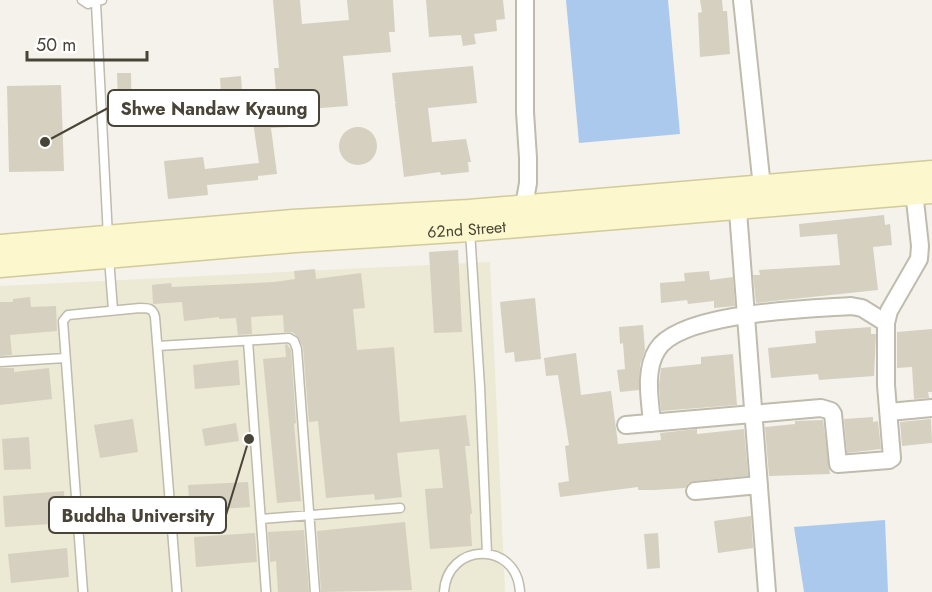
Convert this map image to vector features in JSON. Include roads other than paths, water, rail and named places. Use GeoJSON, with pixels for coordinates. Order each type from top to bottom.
{"type":"FeatureCollection","features":[{"type":"Feature","properties":{"kind":"main road","name":"62nd Street"},"geometry":{"type":"LineString","coordinates":[[737,198],[762,187],[923,183]]}},
{"type":"Feature","properties":{"kind":"main road","name":"62nd Street"},"geometry":{"type":"LineString","coordinates":[[0,265],[109,247],[293,222],[470,220],[923,183]]}},
{"type":"Feature","properties":{"kind":"main road","name":"62nd Street"},"geometry":{"type":"LineString","coordinates":[[0,247],[109,247]]}},
{"type":"Feature","properties":{"kind":"street"},"geometry":{"type":"LineString","coordinates":[[525,0],[525,111],[528,183],[525,215]]}},
{"type":"Feature","properties":{"kind":"street"},"geometry":{"type":"LineString","coordinates":[[742,0],[762,187]]}},
{"type":"Feature","properties":{"kind":"street"},"geometry":{"type":"LineString","coordinates":[[626,425],[821,408],[831,411],[837,462],[841,464],[892,458],[886,385],[886,323],[889,311],[915,269],[926,245],[923,183]]}},
{"type":"Feature","properties":{"kind":"street"},"geometry":{"type":"LineString","coordinates":[[737,198],[767,592]]}},
{"type":"Feature","properties":{"kind":"street"},"geometry":{"type":"LineString","coordinates":[[652,423],[650,369],[658,348],[669,338],[705,323],[747,314],[851,306],[862,308],[886,323]]}},
{"type":"Feature","properties":{"kind":"street"},"geometry":{"type":"LineString","coordinates":[[889,412],[932,408]]}},
{"type":"Feature","properties":{"kind":"street"},"geometry":{"type":"LineString","coordinates":[[695,491],[759,485]]}},
{"type":"Feature","properties":{"kind":"lane"},"geometry":{"type":"LineString","coordinates":[[82,0],[88,4],[99,2],[113,310]]}},
{"type":"Feature","properties":{"kind":"lane"},"geometry":{"type":"LineString","coordinates":[[470,220],[487,554]]}},
{"type":"Feature","properties":{"kind":"lane"},"geometry":{"type":"LineString","coordinates":[[83,592],[63,321],[65,317],[140,308],[152,310],[155,317],[177,592]]}},
{"type":"Feature","properties":{"kind":"lane"},"geometry":{"type":"LineString","coordinates":[[158,346],[289,338],[295,345],[315,592]]}},
{"type":"Feature","properties":{"kind":"lane"},"geometry":{"type":"LineString","coordinates":[[248,341],[266,592]]}},
{"type":"Feature","properties":{"kind":"lane"},"geometry":{"type":"LineString","coordinates":[[0,362],[65,358]]}},
{"type":"Feature","properties":{"kind":"lane"},"geometry":{"type":"LineString","coordinates":[[261,519],[400,508]]}},
{"type":"Feature","properties":{"kind":"lane"},"geometry":{"type":"LineString","coordinates":[[444,592],[445,580],[454,566],[472,556],[487,554],[500,557],[510,564],[520,581],[520,592]]}},
{"type":"Feature","properties":{"kind":"water"},"geometry":{"type":"Polygon","coordinates":[[[566,0],[668,0],[680,134],[579,143],[566,0]]]}},
{"type":"Feature","properties":{"kind":"water"},"geometry":{"type":"Polygon","coordinates":[[[885,520],[888,592],[804,592],[794,527],[885,520]]]}},
{"type":"Feature","properties":{"kind":"place","name":"Shwe Nandaw Kyaung"},"geometry":{"type":"Point","coordinates":[45,142]}},
{"type":"Feature","properties":{"kind":"place","name":"Buddha University"},"geometry":{"type":"Point","coordinates":[249,439]}}]}
